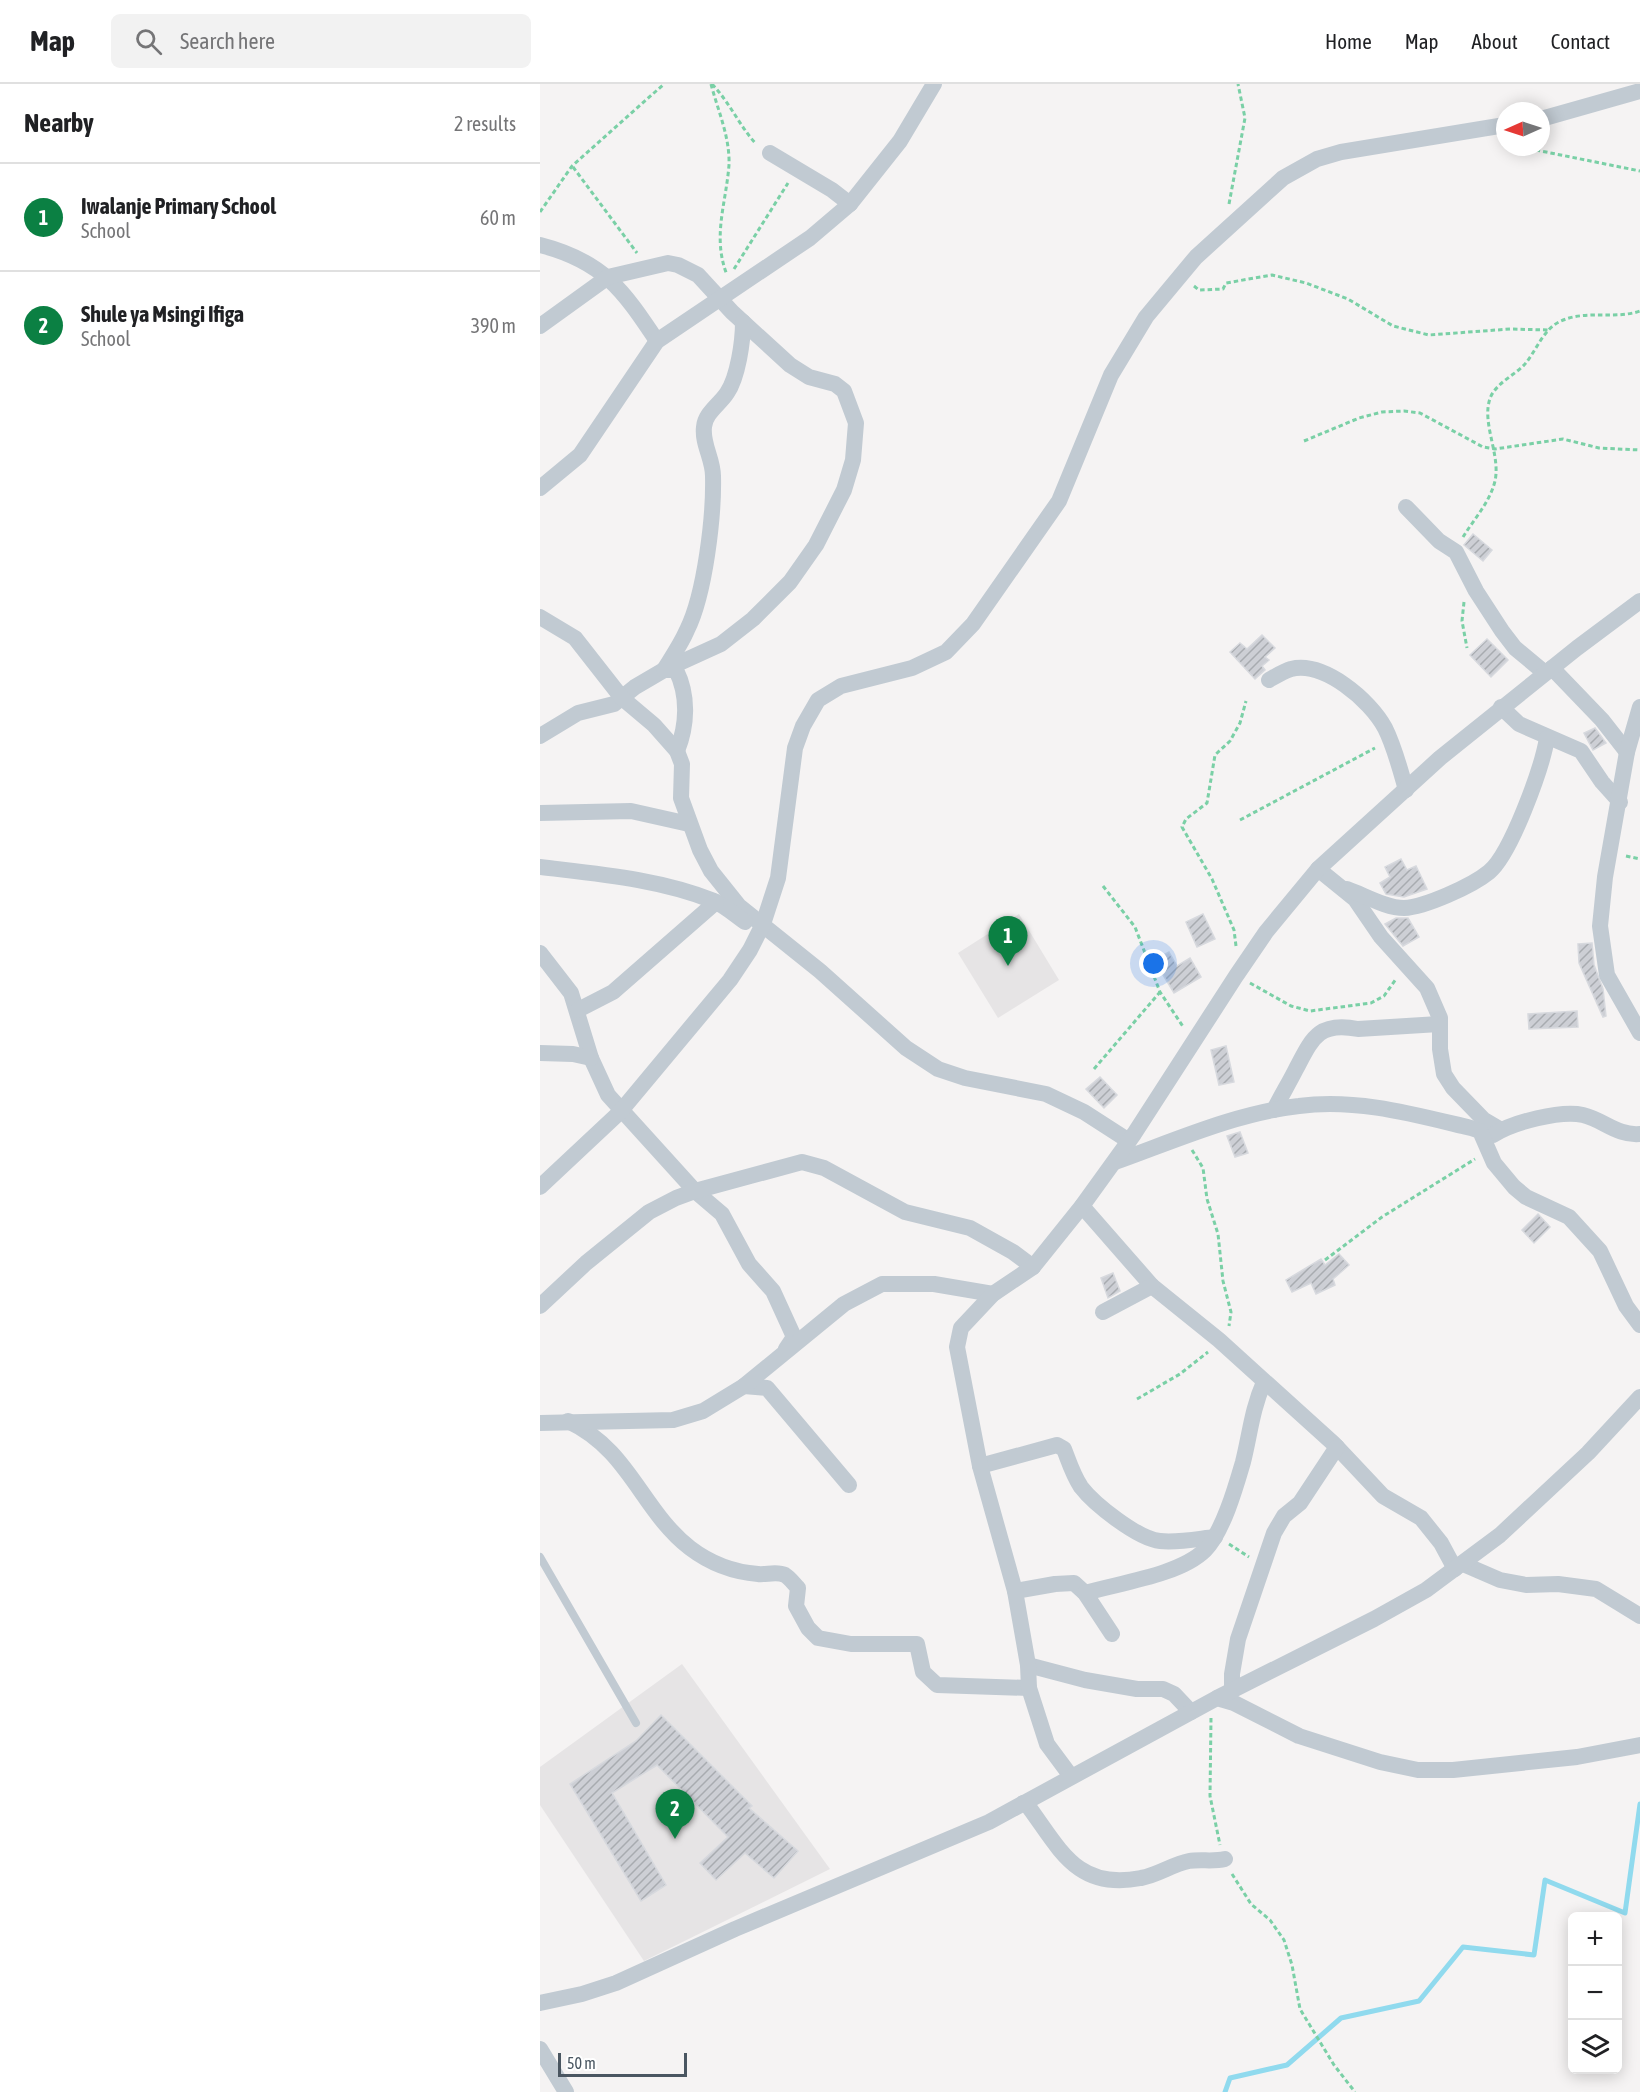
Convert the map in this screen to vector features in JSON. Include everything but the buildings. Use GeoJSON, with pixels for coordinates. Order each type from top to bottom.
{"type":"FeatureCollection","features":[{"type":"Feature","properties":{"kind":"street"},"geometry":{"type":"LineString","coordinates":[[540,488],[580,455],[657,341],[695,314],[720,300],[733,287],[810,238],[850,204],[900,141],[934,84]]}},
{"type":"Feature","properties":{"kind":"street"},"geometry":{"type":"LineString","coordinates":[[1550,116],[1640,91]]}},
{"type":"Feature","properties":{"kind":"street"},"geometry":{"type":"LineString","coordinates":[[540,1187],[620,1112],[730,980],[761,928],[778,878],[795,748],[811,710],[818,700],[833,689],[912,668],[946,652],[973,624],[1059,501],[1111,375],[1146,317],[1178,275],[1283,178],[1317,159],[1341,152],[1496,126]]}},
{"type":"Feature","properties":{"kind":"street"},"geometry":{"type":"LineString","coordinates":[[770,153],[832,190],[850,204]]}},
{"type":"Feature","properties":{"kind":"street"},"geometry":{"type":"LineString","coordinates":[[543,249],[608,277],[627,295],[657,341]]}},
{"type":"Feature","properties":{"kind":"street"},"geometry":{"type":"LineString","coordinates":[[540,326],[608,277],[668,263],[678,265],[698,275],[720,300],[797,370],[835,384],[844,391],[856,423],[853,460],[844,490],[831,516],[790,582],[753,619],[721,644],[664,670],[614,704],[578,713],[540,736]]}},
{"type":"Feature","properties":{"kind":"street"},"geometry":{"type":"LineString","coordinates":[[664,670],[688,630],[698,597],[713,484],[712,461],[705,440],[704,426],[707,417],[729,390],[743,341],[743,322]]}},
{"type":"Feature","properties":{"kind":"street"},"geometry":{"type":"LineString","coordinates":[[1407,507],[1438,541],[1456,552],[1476,591],[1515,648],[1549,670],[1602,720],[1627,752]]}},
{"type":"Feature","properties":{"kind":"street"},"geometry":{"type":"LineString","coordinates":[[1070,1775],[1047,1743],[1029,1688],[1028,1665],[1015,1591],[981,1466],[956,1344],[964,1322],[993,1294],[1033,1267],[1082,1206],[1115,1162],[1266,932],[1318,869],[1501,707],[1640,601]]}},
{"type":"Feature","properties":{"kind":"street"},"geometry":{"type":"LineString","coordinates":[[540,617],[575,638],[622,698],[654,725],[677,751],[682,764],[681,798],[689,824],[711,872],[761,928],[906,1048],[938,1069],[972,1080],[1046,1094],[1084,1112],[1129,1141]]}},
{"type":"Feature","properties":{"kind":"street"},"geometry":{"type":"LineString","coordinates":[[1269,680],[1291,669],[1308,669],[1324,672],[1340,681],[1375,713],[1390,741],[1406,790]]}},
{"type":"Feature","properties":{"kind":"street"},"geometry":{"type":"LineString","coordinates":[[664,670],[676,670],[685,706],[686,730],[677,751]]}},
{"type":"Feature","properties":{"kind":"street"},"geometry":{"type":"LineString","coordinates":[[1501,707],[1519,724],[1547,738],[1570,744],[1581,751],[1602,782],[1620,802]]}},
{"type":"Feature","properties":{"kind":"street"},"geometry":{"type":"LineString","coordinates":[[1640,707],[1627,752],[1605,877],[1601,940],[1606,975],[1640,1033]]}},
{"type":"Feature","properties":{"kind":"street"},"geometry":{"type":"LineString","coordinates":[[1343,888],[1402,908],[1448,893],[1489,872],[1501,857],[1532,794],[1547,738]]}},
{"type":"Feature","properties":{"kind":"street"},"geometry":{"type":"LineString","coordinates":[[540,813],[631,811],[689,824]]}},
{"type":"Feature","properties":{"kind":"street"},"geometry":{"type":"LineString","coordinates":[[540,867],[619,875],[716,902],[761,928]]}},
{"type":"Feature","properties":{"kind":"street"},"geometry":{"type":"LineString","coordinates":[[1318,869],[1343,888],[1430,993],[1437,1007],[1444,1074],[1453,1088],[1484,1120],[1501,1130]]}},
{"type":"Feature","properties":{"kind":"street"},"geometry":{"type":"LineString","coordinates":[[578,1010],[613,992],[716,902]]}},
{"type":"Feature","properties":{"kind":"street"},"geometry":{"type":"LineString","coordinates":[[540,953],[571,993],[591,1058],[603,1086],[620,1112],[695,1191],[722,1214],[749,1264],[773,1290],[794,1337],[786,1350]]}},
{"type":"Feature","properties":{"kind":"street"},"geometry":{"type":"LineString","coordinates":[[1274,1110],[1307,1045],[1324,1030],[1347,1026],[1358,1029],[1439,1024]]}},
{"type":"Feature","properties":{"kind":"street"},"geometry":{"type":"LineString","coordinates":[[540,1053],[573,1054],[591,1058]]}},
{"type":"Feature","properties":{"kind":"street"},"geometry":{"type":"LineString","coordinates":[[1115,1162],[1274,1110],[1320,1105],[1383,1108],[1471,1128],[1480,1131],[1494,1163],[1514,1186],[1526,1197],[1569,1217],[1600,1251],[1626,1306],[1640,1325]]}},
{"type":"Feature","properties":{"kind":"street"},"geometry":{"type":"LineString","coordinates":[[1486,1144],[1501,1130],[1569,1113],[1585,1115],[1615,1131],[1640,1134]]}},
{"type":"Feature","properties":{"kind":"street"},"geometry":{"type":"LineString","coordinates":[[540,1306],[586,1263],[649,1212],[695,1191],[786,1165],[810,1162],[905,1212],[970,1228],[1033,1267]]}},
{"type":"Feature","properties":{"kind":"street"},"geometry":{"type":"LineString","coordinates":[[1082,1206],[1152,1286],[1219,1340],[1337,1447],[1383,1496],[1421,1518],[1459,1566],[1500,1580],[1526,1585],[1558,1584],[1596,1589],[1640,1616]]}},
{"type":"Feature","properties":{"kind":"street"},"geometry":{"type":"LineString","coordinates":[[540,1423],[645,1421],[687,1417],[717,1404],[744,1386],[844,1304],[882,1284],[934,1284],[993,1294]]}},
{"type":"Feature","properties":{"kind":"street"},"geometry":{"type":"LineString","coordinates":[[1103,1312],[1152,1286]]}},
{"type":"Feature","properties":{"kind":"street"},"geometry":{"type":"LineString","coordinates":[[1085,1593],[1184,1564],[1199,1555],[1215,1537],[1243,1463],[1253,1409],[1264,1382]]}},
{"type":"Feature","properties":{"kind":"street"},"geometry":{"type":"LineString","coordinates":[[744,1386],[767,1388],[849,1485]]}},
{"type":"Feature","properties":{"kind":"street"},"geometry":{"type":"LineString","coordinates":[[540,2003],[582,1994],[616,1983],[735,1929],[989,1822],[1070,1775],[1374,1619],[1426,1590],[1500,1535],[1588,1453],[1640,1397]]}},
{"type":"Feature","properties":{"kind":"street"},"geometry":{"type":"LineString","coordinates":[[568,1421],[590,1431],[608,1448],[627,1468],[676,1535],[710,1562],[759,1575],[782,1574],[789,1578],[798,1588],[796,1606],[808,1628],[818,1638],[844,1644],[917,1644],[923,1672],[937,1685],[1029,1688]]}},
{"type":"Feature","properties":{"kind":"street"},"geometry":{"type":"LineString","coordinates":[[981,1466],[1057,1445],[1064,1449],[1074,1474],[1084,1490],[1108,1512],[1142,1535],[1160,1541],[1215,1537]]}},
{"type":"Feature","properties":{"kind":"street"},"geometry":{"type":"LineString","coordinates":[[1232,1690],[1232,1674],[1239,1639],[1278,1524],[1300,1503],[1337,1447]]}},
{"type":"Feature","properties":{"kind":"street"},"geometry":{"type":"LineString","coordinates":[[1015,1591],[1067,1582],[1078,1586],[1112,1634]]}},
{"type":"Feature","properties":{"kind":"street"},"geometry":{"type":"LineString","coordinates":[[1028,1665],[1085,1680],[1137,1689],[1162,1689],[1174,1694],[1191,1712]]}},
{"type":"Feature","properties":{"kind":"street"},"geometry":{"type":"LineString","coordinates":[[1213,1700],[1234,1703],[1299,1736],[1380,1762],[1418,1770],[1453,1770],[1577,1757],[1640,1745]]}},
{"type":"Feature","properties":{"kind":"street"},"geometry":{"type":"LineString","coordinates":[[1023,1803],[1028,1806],[1064,1857],[1083,1872],[1100,1878],[1140,1878],[1187,1861],[1210,1862],[1225,1859]]}},
{"type":"Feature","properties":{"kind":"street"},"geometry":{"type":"LineString","coordinates":[[540,2049],[566,2092]]}},
{"type":"Feature","properties":{"kind":"lane"},"geometry":{"type":"LineString","coordinates":[[540,1557],[636,1723]]}},
{"type":"Feature","properties":{"kind":"path"},"geometry":{"type":"LineString","coordinates":[[540,212],[572,166],[664,84]]}},
{"type":"Feature","properties":{"kind":"path"},"geometry":{"type":"LineString","coordinates":[[712,84],[734,110],[743,130],[756,144],[770,153]]}},
{"type":"Feature","properties":{"kind":"path"},"geometry":{"type":"LineString","coordinates":[[712,84],[728,150],[719,238],[721,260],[729,278],[797,169]]}},
{"type":"Feature","properties":{"kind":"path"},"geometry":{"type":"LineString","coordinates":[[1223,232],[1244,131],[1244,105],[1238,84]]}},
{"type":"Feature","properties":{"kind":"path"},"geometry":{"type":"LineString","coordinates":[[1550,153],[1640,171]]}},
{"type":"Feature","properties":{"kind":"path"},"geometry":{"type":"LineString","coordinates":[[572,166],[647,269]]}},
{"type":"Feature","properties":{"kind":"path"},"geometry":{"type":"LineString","coordinates":[[1178,275],[1199,290],[1208,290],[1223,289],[1226,283],[1272,275],[1329,290],[1393,326],[1429,335],[1510,329],[1548,330]]}},
{"type":"Feature","properties":{"kind":"path"},"geometry":{"type":"LineString","coordinates":[[1456,552],[1495,483],[1495,448],[1488,406],[1492,394],[1523,366],[1548,330],[1557,322],[1571,317],[1640,311]]}},
{"type":"Feature","properties":{"kind":"path"},"geometry":{"type":"LineString","coordinates":[[1304,441],[1359,418],[1382,412],[1404,411],[1420,413],[1483,447],[1495,448],[1563,439],[1599,448],[1640,450]]}},
{"type":"Feature","properties":{"kind":"path"},"geometry":{"type":"LineString","coordinates":[[1246,701],[1240,723],[1230,741],[1215,756],[1207,803],[1186,819],[1182,827],[1208,871],[1234,930],[1238,955],[1236,976],[1267,990],[1291,1006],[1317,1010],[1371,1003],[1384,996],[1408,968]]}},
{"type":"Feature","properties":{"kind":"path"},"geometry":{"type":"LineString","coordinates":[[1240,820],[1390,741]]}},
{"type":"Feature","properties":{"kind":"path"},"geometry":{"type":"LineString","coordinates":[[1103,886],[1135,927],[1160,992],[1192,1042]]}},
{"type":"Feature","properties":{"kind":"path"},"geometry":{"type":"LineString","coordinates":[[1094,1070],[1160,992]]}},
{"type":"Feature","properties":{"kind":"path"},"geometry":{"type":"LineString","coordinates":[[1137,1399],[1198,1363],[1227,1329],[1231,1312],[1222,1274],[1218,1234],[1207,1199],[1198,1157],[1174,1141]]}},
{"type":"Feature","properties":{"kind":"path"},"geometry":{"type":"LineString","coordinates":[[1325,1260],[1383,1217],[1480,1156],[1486,1144]]}},
{"type":"Feature","properties":{"kind":"path"},"geometry":{"type":"LineString","coordinates":[[1215,1537],[1264,1564]]}},
{"type":"Feature","properties":{"kind":"path"},"geometry":{"type":"LineString","coordinates":[[1213,1700],[1210,1796],[1218,1840],[1240,1890],[1251,1904],[1270,1920],[1284,1940],[1292,1965],[1300,2009],[1334,2065],[1355,2092]]}},
{"type":"Feature","properties":{"kind":"shaded area"},"geometry":{"type":"Polygon","coordinates":[[[1019,914],[1059,980],[998,1018],[958,953],[1019,914]]]}},
{"type":"Feature","properties":{"kind":"shaded area"},"geometry":{"type":"Polygon","coordinates":[[[682,1664],[830,1869],[644,1961],[540,1805],[540,1767],[682,1664]]]}},
{"type":"Feature","properties":{"kind":"waterway"},"geometry":{"type":"LineString","coordinates":[[1225,2092],[1230,2078],[1287,2065],[1341,2018],[1419,2001],[1463,1947],[1534,1955],[1545,1880],[1625,1913],[1640,1804]]}},
{"type":"Feature","properties":{"kind":"place","name":"Iwalanje Primary School"},"geometry":{"type":"Point","coordinates":[1008,966]}},
{"type":"Feature","properties":{"kind":"place","name":"Shule ya Msingi Ifiga"},"geometry":{"type":"Point","coordinates":[675,1839]}}]}
